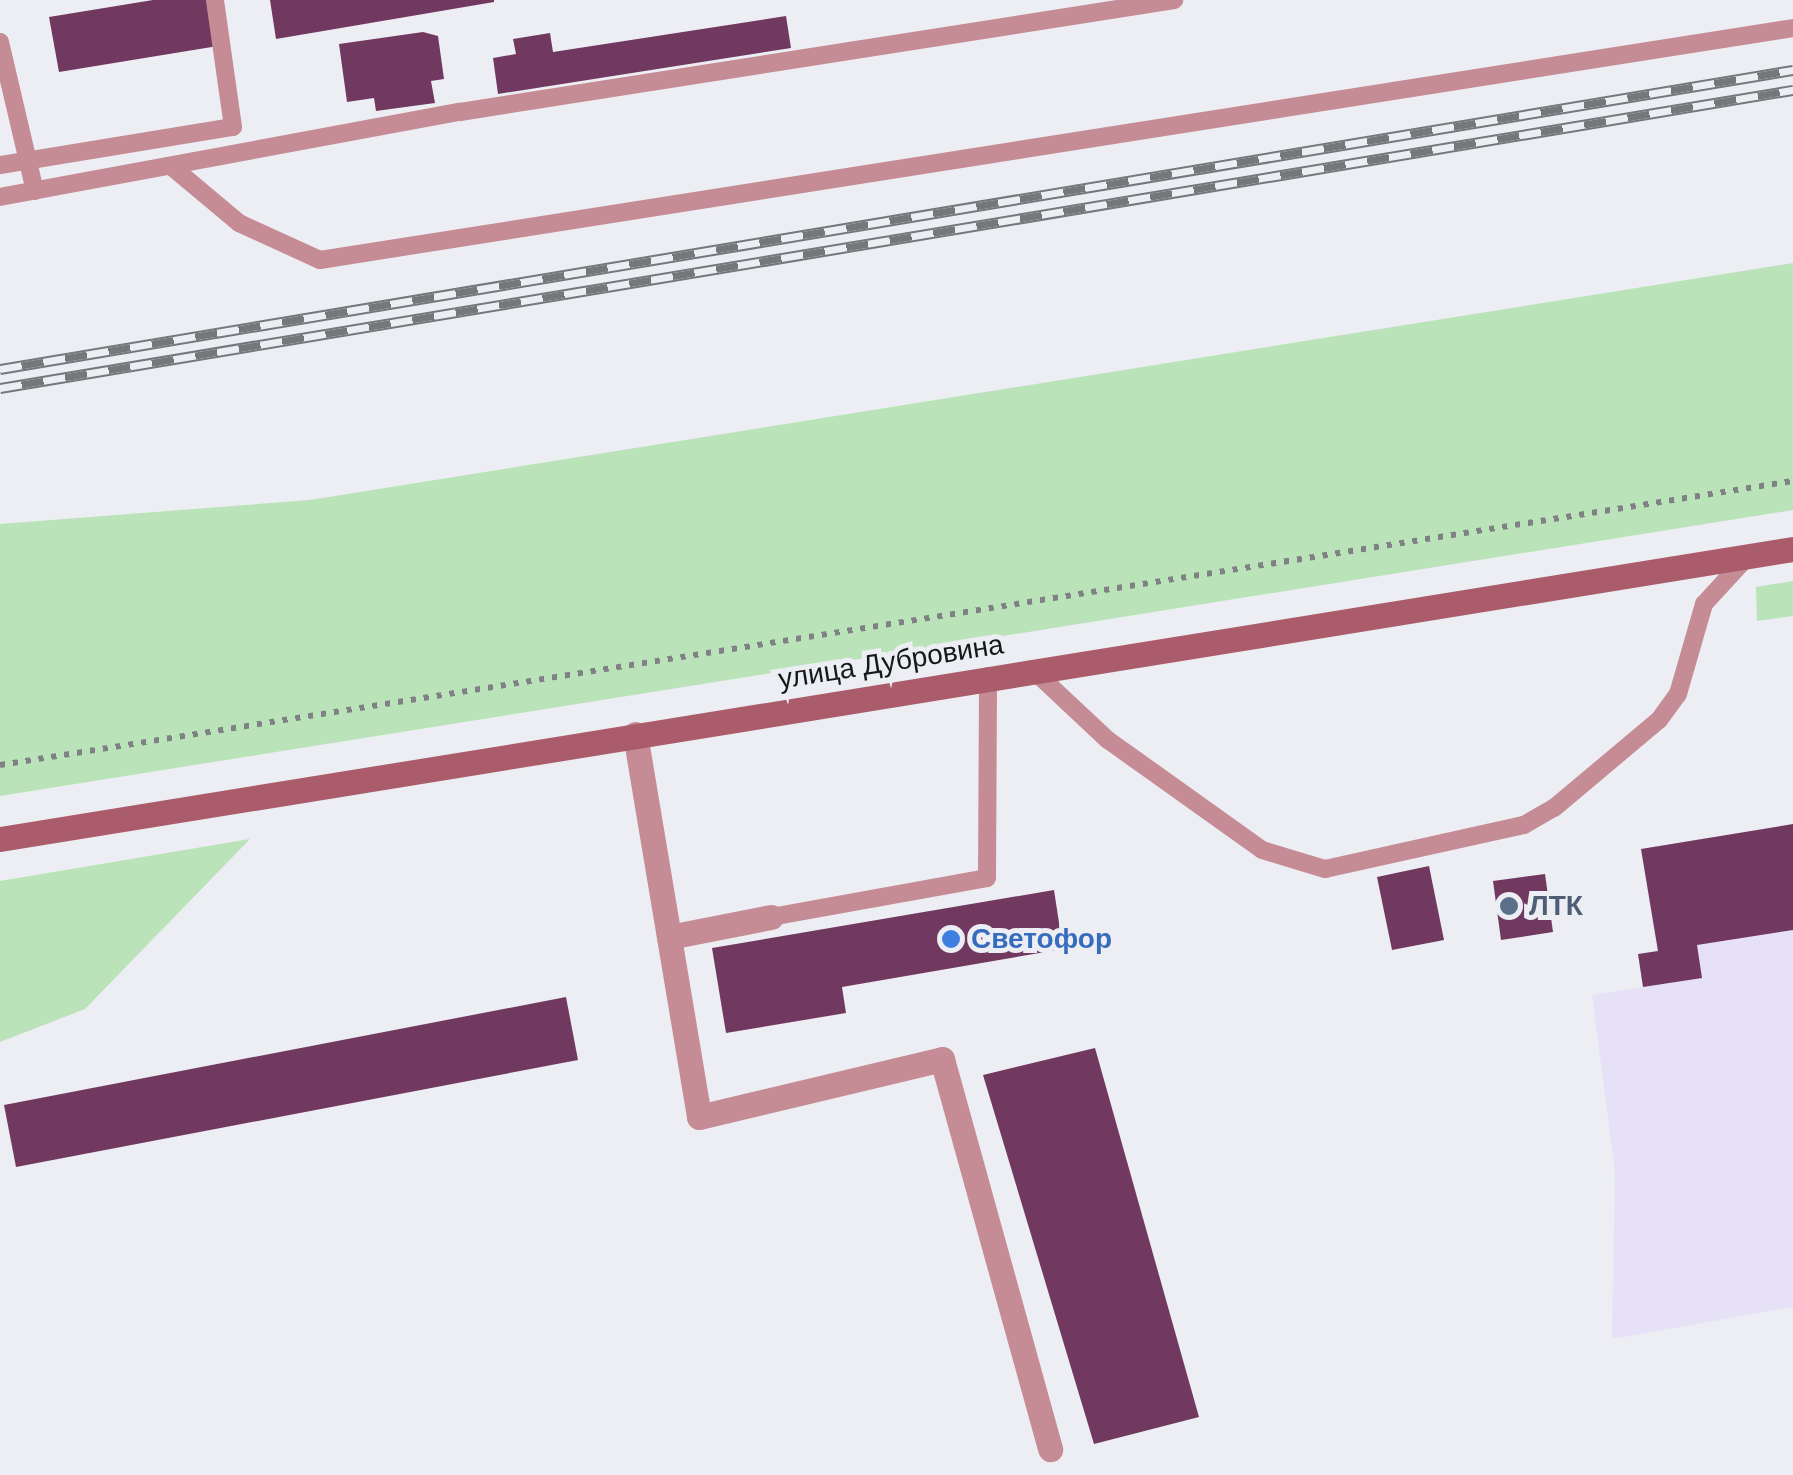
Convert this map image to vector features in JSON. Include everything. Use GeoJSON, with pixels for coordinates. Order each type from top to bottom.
{"type":"FeatureCollection","features":[{"type":"Feature","properties":{"kind":"main road","name":"улица Дубровина"},"geometry":{"type":"LineString","coordinates":[[0,839],[988,676],[1793,549]]}},
{"type":"Feature","properties":{"kind":"street"},"geometry":{"type":"LineString","coordinates":[[635,734],[699,1117],[942,1060],[1050,1449]]}},
{"type":"Feature","properties":{"kind":"street"},"geometry":{"type":"LineString","coordinates":[[669,937],[772,917]]}},
{"type":"Feature","properties":{"kind":"lane"},"geometry":{"type":"LineString","coordinates":[[0,165],[233,127],[215,0]]}},
{"type":"Feature","properties":{"kind":"lane"},"geometry":{"type":"LineString","coordinates":[[0,198],[171,166],[1174,0]]}},
{"type":"Feature","properties":{"kind":"lane"},"geometry":{"type":"LineString","coordinates":[[171,166],[239,223],[320,260],[1793,28]]}},
{"type":"Feature","properties":{"kind":"lane"},"geometry":{"type":"LineString","coordinates":[[0,42],[31,160],[35,191]]}},
{"type":"Feature","properties":{"kind":"lane"},"geometry":{"type":"LineString","coordinates":[[1032,669],[1108,740],[1262,850],[1325,869],[1524,826],[1554,808],[1659,720],[1678,694],[1704,604],[1748,556]]}},
{"type":"Feature","properties":{"kind":"lane"},"geometry":{"type":"LineString","coordinates":[[772,917],[987,878],[988,676]]}},
{"type":"Feature","properties":{"kind":"path"},"geometry":{"type":"LineString","coordinates":[[0,765],[1793,481]]}},
{"type":"Feature","properties":{"kind":"shaded area"},"geometry":{"type":"Polygon","coordinates":[[[1793,824],[1793,1307],[1612,1339],[1615,1172],[1592,995],[1643,987],[1638,954],[1657,951],[1641,849],[1793,824]]]}},
{"type":"Feature","properties":{"kind":"green space"},"geometry":{"type":"Polygon","coordinates":[[[1793,263],[1793,510],[0,796],[0,524],[310,500],[1793,263]]]}},
{"type":"Feature","properties":{"kind":"green space"},"geometry":{"type":"Polygon","coordinates":[[[1793,581],[1793,616],[1757,621],[1756,587],[1793,581]]]}},
{"type":"Feature","properties":{"kind":"green space"},"geometry":{"type":"Polygon","coordinates":[[[250,839],[85,1009],[0,1042],[0,881],[250,839]]]}},
{"type":"Feature","properties":{"kind":"building"},"geometry":{"type":"Polygon","coordinates":[[[153,0],[217,0],[224,45],[59,72],[49,17],[153,0]]]}},
{"type":"Feature","properties":{"kind":"building"},"geometry":{"type":"Polygon","coordinates":[[[270,0],[494,0],[494,2],[276,39],[270,0]]]}},
{"type":"Feature","properties":{"kind":"building"},"geometry":{"type":"Polygon","coordinates":[[[786,16],[791,48],[498,94],[493,58],[516,54],[513,39],[550,33],[553,52],[786,16]]]}},
{"type":"Feature","properties":{"kind":"building"},"geometry":{"type":"Polygon","coordinates":[[[423,32],[438,36],[444,79],[431,81],[435,103],[376,111],[374,98],[347,102],[339,44],[423,32]]]}},
{"type":"Feature","properties":{"kind":"building"},"geometry":{"type":"Polygon","coordinates":[[[1793,824],[1793,930],[1697,945],[1702,978],[1643,987],[1638,954],[1658,951],[1641,849],[1793,824]]]}},
{"type":"Feature","properties":{"kind":"building"},"geometry":{"type":"Polygon","coordinates":[[[1429,866],[1444,940],[1392,950],[1377,877],[1429,866]]]}},
{"type":"Feature","properties":{"kind":"building"},"geometry":{"type":"Polygon","coordinates":[[[1545,874],[1553,932],[1501,940],[1493,881],[1545,874]]]}},
{"type":"Feature","properties":{"kind":"building"},"geometry":{"type":"Polygon","coordinates":[[[1054,890],[1063,949],[842,987],[846,1013],[726,1033],[712,948],[1054,890]]]}},
{"type":"Feature","properties":{"kind":"building"},"geometry":{"type":"Polygon","coordinates":[[[566,997],[578,1060],[16,1167],[4,1105],[566,997]]]}},
{"type":"Feature","properties":{"kind":"building"},"geometry":{"type":"Polygon","coordinates":[[[1095,1048],[1199,1417],[1094,1444],[983,1075],[1095,1048]]]}},
{"type":"Feature","properties":{"kind":"railway"},"geometry":{"type":"LineString","coordinates":[[0,369],[1793,70]]}},
{"type":"Feature","properties":{"kind":"railway"},"geometry":{"type":"LineString","coordinates":[[0,388],[1793,90]]}},
{"type":"Feature","properties":{"kind":"place","name":"ЛТК"},"geometry":{"type":"Point","coordinates":[1509,906]}},
{"type":"Feature","properties":{"kind":"place","name":"Светофор"},"geometry":{"type":"Point","coordinates":[951,939]}}]}
